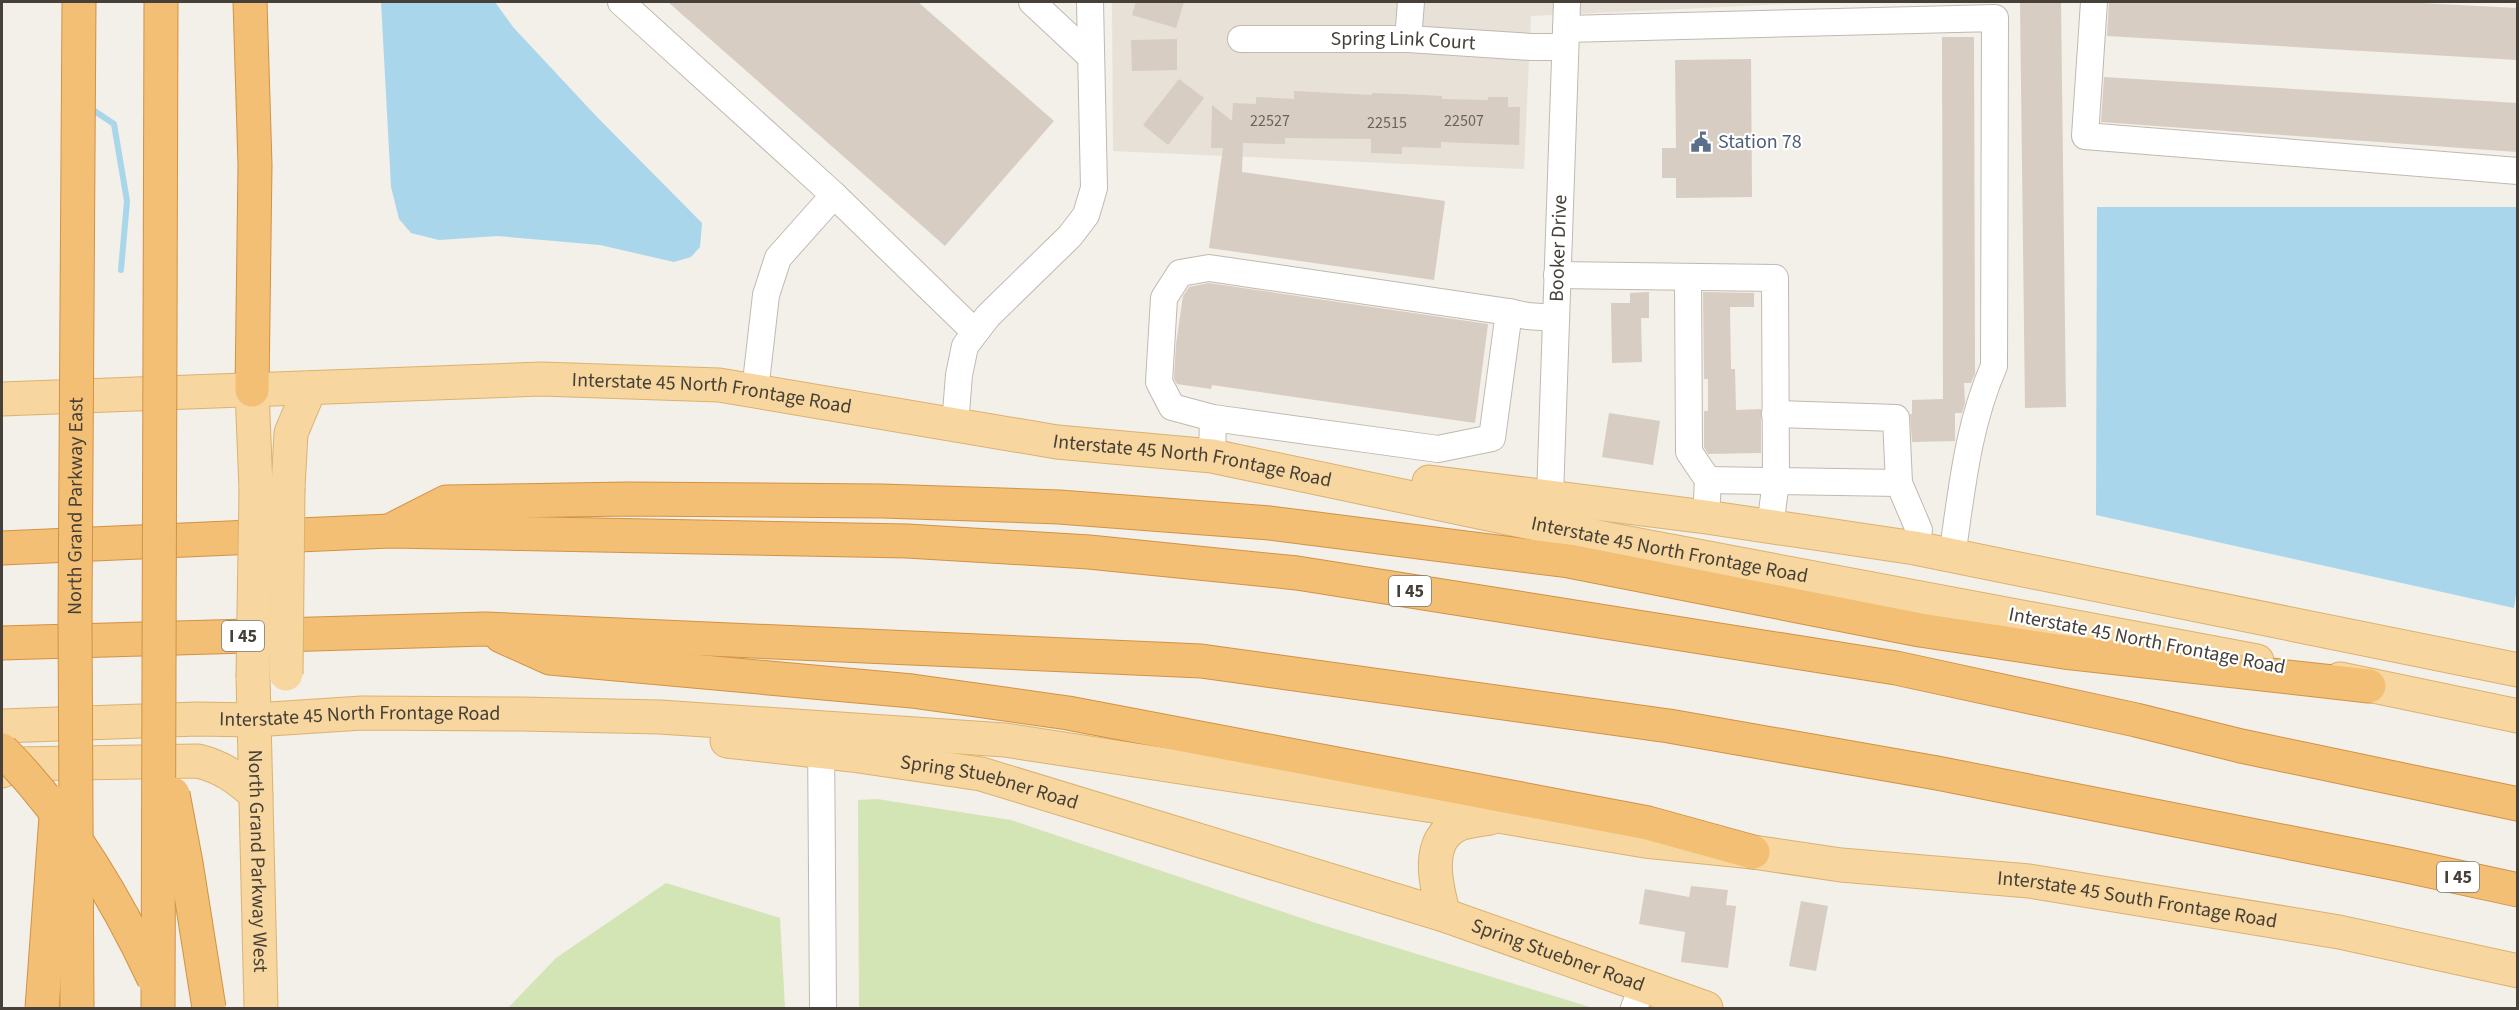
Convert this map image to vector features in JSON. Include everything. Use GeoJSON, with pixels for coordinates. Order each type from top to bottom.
{"type":"FeatureCollection","features":[{"type":"Feature","properties":{"kind":"highway","name":"North Grand Parkway East"},"geometry":{"type":"LineString","coordinates":[[78,1008],[75,616],[80,2]]}},
{"type":"Feature","properties":{"kind":"highway"},"geometry":{"type":"LineString","coordinates":[[158,1008],[161,2]]}},
{"type":"Feature","properties":{"kind":"highway"},"geometry":{"type":"LineString","coordinates":[[250,2],[255,165],[252,390]]}},
{"type":"Feature","properties":{"kind":"highway"},"geometry":{"type":"LineString","coordinates":[[390,531],[446,502],[627,499],[882,501],[1059,507],[1270,523],[1569,561],[1898,626],[2064,652],[2369,686]]}},
{"type":"Feature","properties":{"kind":"highway","name":"I 45"},"geometry":{"type":"LineString","coordinates":[[2,548],[390,531],[907,541],[1089,552],[1297,573],[1896,668],[2136,720],[2241,746],[2517,804]]}},
{"type":"Feature","properties":{"kind":"highway"},"geometry":{"type":"LineString","coordinates":[[42,1008],[52,856],[75,616]]}},
{"type":"Feature","properties":{"kind":"highway"},"geometry":{"type":"LineString","coordinates":[[485,628],[550,658],[912,691],[1068,713],[1648,823],[1753,852]]}},
{"type":"Feature","properties":{"kind":"highway","name":"I 45"},"geometry":{"type":"LineString","coordinates":[[2,643],[485,628],[1201,661],[1680,728],[1937,772],[2517,890]]}},
{"type":"Feature","properties":{"kind":"highway"},"geometry":{"type":"LineString","coordinates":[[159,725],[186,863],[209,1008]]}},
{"type":"Feature","properties":{"kind":"highway"},"geometry":{"type":"LineString","coordinates":[[2,750],[39,793],[88,860],[136,941],[165,1008]]}},
{"type":"Feature","properties":{"kind":"main road","name":"Interstate 45 North Frontage Road"},"geometry":{"type":"LineString","coordinates":[[2,399],[541,379],[719,385],[1058,442],[1212,456],[1617,541],[2231,655],[2369,686]]}},
{"type":"Feature","properties":{"kind":"main road"},"geometry":{"type":"LineString","coordinates":[[310,388],[291,434],[288,488],[286,674],[301,701],[316,716]]}},
{"type":"Feature","properties":{"kind":"main road","name":"North Grand Parkway West"},"geometry":{"type":"LineString","coordinates":[[252,390],[256,489],[253,677],[261,1008]]}},
{"type":"Feature","properties":{"kind":"main road"},"geometry":{"type":"LineString","coordinates":[[1212,456],[1550,496],[1915,548],[2517,670]]}},
{"type":"Feature","properties":{"kind":"main road"},"geometry":{"type":"LineString","coordinates":[[2369,686],[2450,700],[2517,716]]}},
{"type":"Feature","properties":{"kind":"main road","name":"Interstate 45 North Frontage Road"},"geometry":{"type":"LineString","coordinates":[[2,726],[197,719],[254,720],[362,713],[521,714]]}},
{"type":"Feature","properties":{"kind":"main road","name":"Spring Stuebner Road"},"geometry":{"type":"LineString","coordinates":[[521,714],[661,734],[821,739],[981,774],[1444,915],[1638,998],[1706,1008]]}},
{"type":"Feature","properties":{"kind":"main road"},"geometry":{"type":"LineString","coordinates":[[821,739],[1005,740],[1645,841],[1753,852]]}},
{"type":"Feature","properties":{"kind":"main road"},"geometry":{"type":"LineString","coordinates":[[2,771],[17,764],[198,761],[218,766],[240,779],[256,795]]}},
{"type":"Feature","properties":{"kind":"main road"},"geometry":{"type":"LineString","coordinates":[[1444,915],[1437,890],[1435,861],[1441,839],[1461,824],[1498,816]]}},
{"type":"Feature","properties":{"kind":"main road","name":"Interstate 45 South Frontage Road"},"geometry":{"type":"LineString","coordinates":[[1753,852],[1841,865],[2041,882],[2328,930],[2517,971]]}},
{"type":"Feature","properties":{"kind":"street"},"geometry":{"type":"LineString","coordinates":[[621,2],[834,195],[975,332]]}},
{"type":"Feature","properties":{"kind":"street"},"geometry":{"type":"LineString","coordinates":[[1032,2],[1091,57]]}},
{"type":"Feature","properties":{"kind":"street"},"geometry":{"type":"LineString","coordinates":[[955,425],[959,375],[965,346],[988,316],[1070,236],[1086,215],[1094,188],[1090,2]]}},
{"type":"Feature","properties":{"kind":"street"},"geometry":{"type":"LineString","coordinates":[[1408,39],[1411,2]]}},
{"type":"Feature","properties":{"kind":"street","name":"Booker Drive"},"geometry":{"type":"LineString","coordinates":[[1550,496],[1567,2]]}},
{"type":"Feature","properties":{"kind":"street"},"geometry":{"type":"LineString","coordinates":[[2094,2],[2085,136],[2517,171]]}},
{"type":"Feature","properties":{"kind":"street","name":"Spring Link Court"},"geometry":{"type":"LineString","coordinates":[[1241,39],[1408,39],[1532,47],[1566,38],[1995,18],[1994,366],[1981,395],[1968,444],[1952,556]]}},
{"type":"Feature","properties":{"kind":"street"},"geometry":{"type":"LineString","coordinates":[[755,391],[766,295],[778,258],[834,195]]}},
{"type":"Feature","properties":{"kind":"street"},"geometry":{"type":"LineString","coordinates":[[1509,312],[1492,438],[1438,449],[1213,418],[1172,407],[1159,382],[1164,298],[1180,273],[1209,268],[1509,312],[1527,316],[1555,318]]}},
{"type":"Feature","properties":{"kind":"street"},"geometry":{"type":"LineString","coordinates":[[1557,275],[1775,278],[1776,481],[1770,527]]}},
{"type":"Feature","properties":{"kind":"street"},"geometry":{"type":"LineString","coordinates":[[1688,277],[1689,452],[1708,480],[1706,517]]}},
{"type":"Feature","properties":{"kind":"street"},"geometry":{"type":"LineString","coordinates":[[1775,414],[1896,418],[1899,483],[1919,530],[1915,548]]}},
{"type":"Feature","properties":{"kind":"street"},"geometry":{"type":"LineString","coordinates":[[1212,456],[1213,418]]}},
{"type":"Feature","properties":{"kind":"street"},"geometry":{"type":"LineString","coordinates":[[1708,480],[1899,483]]}},
{"type":"Feature","properties":{"kind":"street"},"geometry":{"type":"LineString","coordinates":[[821,739],[824,1008]]}},
{"type":"Feature","properties":{"kind":"shaded area"},"geometry":{"type":"Polygon","coordinates":[[[1112,2],[1829,2],[1531,16],[1524,169],[1113,151],[1112,2]]]}},
{"type":"Feature","properties":{"kind":"green space"},"geometry":{"type":"Polygon","coordinates":[[[877,799],[1011,820],[1316,923],[1593,1008],[859,1008],[858,800],[877,799]]]}},
{"type":"Feature","properties":{"kind":"green space"},"geometry":{"type":"Polygon","coordinates":[[[666,883],[780,918],[785,1008],[508,1008],[556,958],[666,883]]]}},
{"type":"Feature","properties":{"kind":"water"},"geometry":{"type":"Polygon","coordinates":[[[381,2],[495,2],[513,27],[597,117],[702,223],[700,247],[691,257],[674,262],[600,245],[498,236],[439,240],[411,233],[399,219],[391,187],[381,2]]]}},
{"type":"Feature","properties":{"kind":"water"},"geometry":{"type":"Polygon","coordinates":[[[2097,207],[2517,207],[2518,581],[2514,608],[2096,515],[2097,207]]]}},
{"type":"Feature","properties":{"kind":"building"},"geometry":{"type":"Polygon","coordinates":[[[668,2],[918,2],[1054,121],[945,246],[668,2]]]}},
{"type":"Feature","properties":{"kind":"building"},"geometry":{"type":"Polygon","coordinates":[[[1136,2],[1184,2],[1176,28],[1132,15],[1136,2]]]}},
{"type":"Feature","properties":{"kind":"building"},"geometry":{"type":"Polygon","coordinates":[[[2020,2],[2061,2],[2066,407],[2025,408],[2020,2]]]}},
{"type":"Feature","properties":{"kind":"building"},"geometry":{"type":"Polygon","coordinates":[[[2109,2],[2401,2],[2517,8],[2517,60],[2107,36],[2109,2]]]}},
{"type":"Feature","properties":{"kind":"building"},"geometry":{"type":"Polygon","coordinates":[[[1942,37],[1974,37],[1975,374],[1971,383],[1964,383],[1965,403],[1962,413],[1955,413],[1955,441],[1912,442],[1910,414],[1912,414],[1912,400],[1943,399],[1942,37]]]}},
{"type":"Feature","properties":{"kind":"building"},"geometry":{"type":"Polygon","coordinates":[[[1177,39],[1177,70],[1132,71],[1131,40],[1177,39]]]}},
{"type":"Feature","properties":{"kind":"building"},"geometry":{"type":"Polygon","coordinates":[[[1751,59],[1752,197],[1676,198],[1676,178],[1662,178],[1662,148],[1676,148],[1675,60],[1751,59]]]}},
{"type":"Feature","properties":{"kind":"building"},"geometry":{"type":"Polygon","coordinates":[[[2104,77],[2517,103],[2517,152],[2101,122],[2104,77]]]}},
{"type":"Feature","properties":{"kind":"building"},"geometry":{"type":"Polygon","coordinates":[[[1179,79],[1204,98],[1168,145],[1143,125],[1179,79]]]}},
{"type":"Feature","properties":{"kind":"building"},"geometry":{"type":"Polygon","coordinates":[[[1294,91],[1442,96],[1442,99],[1488,100],[1488,97],[1508,97],[1508,107],[1520,107],[1519,145],[1441,142],[1441,148],[1402,147],[1402,154],[1371,153],[1371,139],[1285,138],[1285,144],[1243,143],[1242,172],[1445,201],[1434,280],[1209,248],[1223,148],[1211,148],[1212,105],[1232,121],[1233,103],[1256,104],[1256,97],[1294,99],[1294,91]]]}},
{"type":"Feature","properties":{"kind":"building"},"geometry":{"type":"Polygon","coordinates":[[[1209,283],[1488,324],[1475,423],[1212,385],[1211,389],[1177,384],[1174,379],[1176,344],[1183,296],[1189,287],[1209,283]]]}},
{"type":"Feature","properties":{"kind":"building"},"geometry":{"type":"Polygon","coordinates":[[[1649,292],[1649,318],[1641,318],[1642,362],[1612,363],[1611,303],[1630,303],[1630,293],[1649,292]]]}},
{"type":"Feature","properties":{"kind":"building"},"geometry":{"type":"Polygon","coordinates":[[[1703,292],[1754,293],[1754,307],[1730,307],[1731,369],[1735,369],[1736,410],[1761,409],[1761,453],[1708,454],[1704,447],[1704,411],[1708,411],[1708,379],[1704,379],[1703,292]]]}},
{"type":"Feature","properties":{"kind":"building"},"geometry":{"type":"Polygon","coordinates":[[[1609,413],[1660,421],[1653,465],[1602,457],[1609,413]]]}},
{"type":"Feature","properties":{"kind":"building"},"geometry":{"type":"Polygon","coordinates":[[[1691,886],[1728,890],[1726,905],[1736,906],[1728,968],[1681,962],[1685,932],[1639,924],[1645,889],[1689,897],[1691,886]]]}},
{"type":"Feature","properties":{"kind":"building"},"geometry":{"type":"Polygon","coordinates":[[[1801,901],[1828,906],[1816,971],[1789,966],[1801,901]]]}},
{"type":"Feature","properties":{"kind":"waterway"},"geometry":{"type":"LineString","coordinates":[[90,108],[114,124],[127,201],[121,270]]}},
{"type":"Feature","properties":{"kind":"place","name":"Station 78"},"geometry":{"type":"Point","coordinates":[1701,142]}}]}
